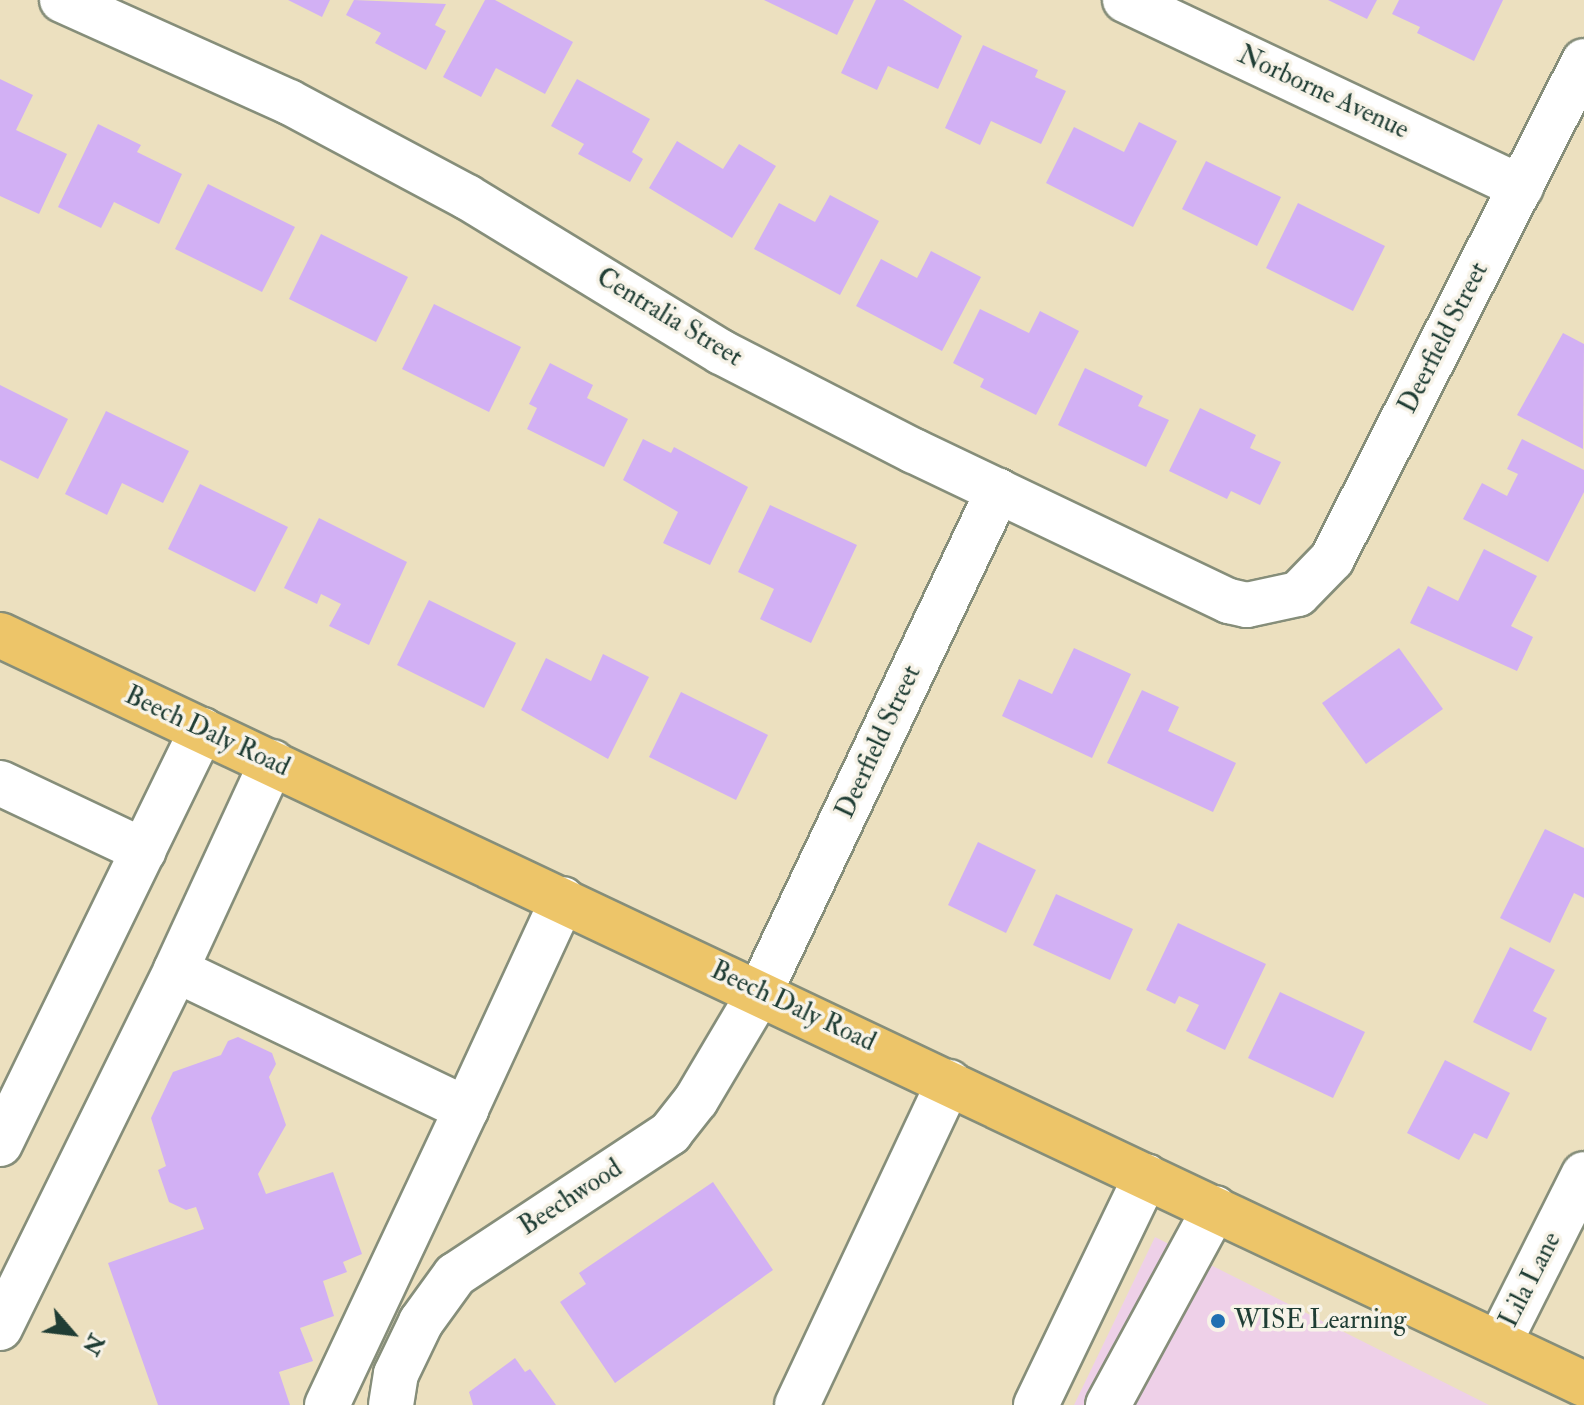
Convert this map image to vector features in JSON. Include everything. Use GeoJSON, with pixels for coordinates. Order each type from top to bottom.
{"type":"FeatureCollection","features":[{"type":"Feature","properties":{"kind":"main road","name":"Beech Daly Road"},"geometry":{"type":"LineString","coordinates":[[1,638],[563,899],[1584,1384]]}},
{"type":"Feature","properties":{"kind":"street","name":"Centralia Street"},"geometry":{"type":"LineString","coordinates":[[62,0],[289,102],[467,197],[721,352],[998,491],[1229,601],[1266,604],[1286,598]]}},
{"type":"Feature","properties":{"kind":"street","name":"Norborne Avenue"},"geometry":{"type":"LineString","coordinates":[[1125,0],[1521,187]]}},
{"type":"Feature","properties":{"kind":"street","name":"Deerfield Street"},"geometry":{"type":"LineString","coordinates":[[1286,598],[1317,579],[1332,559],[1584,61]]}},
{"type":"Feature","properties":{"kind":"street","name":"Deerfield Street"},"geometry":{"type":"LineString","coordinates":[[760,992],[998,491]]}},
{"type":"Feature","properties":{"kind":"street"},"geometry":{"type":"LineString","coordinates":[[0,1144],[202,730]]}},
{"type":"Feature","properties":{"kind":"street"},"geometry":{"type":"LineString","coordinates":[[0,1328],[176,970],[272,762]]}},
{"type":"Feature","properties":{"kind":"street"},"geometry":{"type":"LineString","coordinates":[[0,783],[144,851]]}},
{"type":"Feature","properties":{"kind":"street"},"geometry":{"type":"LineString","coordinates":[[327,1405],[563,899]]}},
{"type":"Feature","properties":{"kind":"street"},"geometry":{"type":"LineString","coordinates":[[176,970],[466,1109]]}},
{"type":"Feature","properties":{"kind":"street","name":"Beechwood"},"geometry":{"type":"LineString","coordinates":[[391,1405],[402,1361],[421,1322],[455,1275],[670,1133],[696,1100],[760,992]]}},
{"type":"Feature","properties":{"kind":"street"},"geometry":{"type":"LineString","coordinates":[[797,1405],[949,1082]]}},
{"type":"Feature","properties":{"kind":"street","name":"Lila Lane"},"geometry":{"type":"LineString","coordinates":[[1499,1343],[1584,1174]]}},
{"type":"Feature","properties":{"kind":"street"},"geometry":{"type":"LineString","coordinates":[[1036,1405],[1146,1176]]}},
{"type":"Feature","properties":{"kind":"street"},"geometry":{"type":"LineString","coordinates":[[1108,1405],[1215,1208]]}},
{"type":"Feature","properties":{"kind":"shaded area","name":"WISE Learning"},"geometry":{"type":"Polygon","coordinates":[[[1155,1237],[1489,1405],[1074,1405],[1155,1237]]]}},
{"type":"Feature","properties":{"kind":"building"},"geometry":{"type":"Polygon","coordinates":[[[288,0],[330,0],[322,17],[288,0]]]}},
{"type":"Feature","properties":{"kind":"building"},"geometry":{"type":"Polygon","coordinates":[[[354,0],[446,4],[435,25],[446,31],[426,70],[375,43],[381,33],[346,15],[354,0]]]}},
{"type":"Feature","properties":{"kind":"building"},"geometry":{"type":"Polygon","coordinates":[[[485,0],[495,0],[573,42],[545,94],[496,68],[481,97],[443,77],[485,0]]]}},
{"type":"Feature","properties":{"kind":"building"},"geometry":{"type":"Polygon","coordinates":[[[764,0],[854,0],[837,35],[764,0]]]}},
{"type":"Feature","properties":{"kind":"building"},"geometry":{"type":"Polygon","coordinates":[[[876,0],[903,0],[962,36],[938,89],[888,66],[877,90],[841,73],[876,0]]]}},
{"type":"Feature","properties":{"kind":"building"},"geometry":{"type":"Polygon","coordinates":[[[1328,0],[1377,0],[1367,19],[1328,0]]]}},
{"type":"Feature","properties":{"kind":"building"},"geometry":{"type":"Polygon","coordinates":[[[1399,0],[1503,0],[1474,61],[1417,33],[1420,27],[1392,14],[1399,0]]]}},
{"type":"Feature","properties":{"kind":"building"},"geometry":{"type":"Polygon","coordinates":[[[983,45],[1038,70],[1035,77],[1066,91],[1041,144],[991,121],[980,145],[945,128],[983,45]]]}},
{"type":"Feature","properties":{"kind":"building"},"geometry":{"type":"Polygon","coordinates":[[[0,79],[33,95],[16,130],[67,154],[39,214],[0,196],[0,79]]]}},
{"type":"Feature","properties":{"kind":"building"},"geometry":{"type":"Polygon","coordinates":[[[577,79],[650,119],[632,152],[643,159],[630,182],[578,154],[584,144],[551,126],[577,79]]]}},
{"type":"Feature","properties":{"kind":"building"},"geometry":{"type":"Polygon","coordinates":[[[1139,122],[1177,141],[1133,227],[1046,183],[1074,127],[1124,152],[1139,122]]]}},
{"type":"Feature","properties":{"kind":"building"},"geometry":{"type":"Polygon","coordinates":[[[98,124],[141,145],[137,152],[182,174],[159,224],[114,202],[101,228],[58,207],[98,124]]]}},
{"type":"Feature","properties":{"kind":"building"},"geometry":{"type":"Polygon","coordinates":[[[677,141],[723,169],[739,144],[776,166],[732,238],[649,188],[677,141]]]}},
{"type":"Feature","properties":{"kind":"building"},"geometry":{"type":"Polygon","coordinates":[[[1206,161],[1281,197],[1257,246],[1182,209],[1206,161]]]}},
{"type":"Feature","properties":{"kind":"building"},"geometry":{"type":"Polygon","coordinates":[[[208,184],[295,227],[262,292],[175,249],[208,184]]]}},
{"type":"Feature","properties":{"kind":"building"},"geometry":{"type":"Polygon","coordinates":[[[830,195],[879,221],[840,295],[754,249],[779,203],[815,222],[830,195]]]}},
{"type":"Feature","properties":{"kind":"building"},"geometry":{"type":"Polygon","coordinates":[[[1298,203],[1385,246],[1353,311],[1266,268],[1298,203]]]}},
{"type":"Feature","properties":{"kind":"building"},"geometry":{"type":"Polygon","coordinates":[[[321,234],[408,277],[376,342],[289,299],[321,234]]]}},
{"type":"Feature","properties":{"kind":"building"},"geometry":{"type":"Polygon","coordinates":[[[931,251],[981,277],[942,351],[856,306],[881,259],[917,278],[931,251]]]}},
{"type":"Feature","properties":{"kind":"building"},"geometry":{"type":"Polygon","coordinates":[[[434,304],[521,347],[489,412],[402,369],[434,304]]]}},
{"type":"Feature","properties":{"kind":"building"},"geometry":{"type":"Polygon","coordinates":[[[980,309],[1029,333],[1040,311],[1079,331],[1036,415],[980,387],[984,379],[953,363],[980,309]]]}},
{"type":"Feature","properties":{"kind":"building"},"geometry":{"type":"Polygon","coordinates":[[[1563,333],[1584,344],[1583,449],[1517,415],[1563,333]]]}},
{"type":"Feature","properties":{"kind":"building"},"geometry":{"type":"Polygon","coordinates":[[[550,363],[593,385],[587,398],[628,419],[604,467],[527,429],[537,408],[529,404],[550,363]]]}},
{"type":"Feature","properties":{"kind":"building"},"geometry":{"type":"Polygon","coordinates":[[[1085,368],[1143,396],[1138,406],[1169,420],[1146,467],[1058,425],[1085,368]]]}},
{"type":"Feature","properties":{"kind":"building"},"geometry":{"type":"Polygon","coordinates":[[[0,385],[68,419],[38,479],[0,460],[0,385]]]}},
{"type":"Feature","properties":{"kind":"building"},"geometry":{"type":"Polygon","coordinates":[[[1200,408],[1256,435],[1250,448],[1281,462],[1260,505],[1231,491],[1227,499],[1169,471],[1200,408]]]}},
{"type":"Feature","properties":{"kind":"building"},"geometry":{"type":"Polygon","coordinates":[[[106,411],[189,451],[163,503],[122,483],[107,515],[65,494],[106,411]]]}},
{"type":"Feature","properties":{"kind":"building"},"geometry":{"type":"Polygon","coordinates":[[[643,439],[671,453],[674,447],[748,487],[710,565],[663,543],[678,512],[623,480],[643,439]]]}},
{"type":"Feature","properties":{"kind":"building"},"geometry":{"type":"Polygon","coordinates":[[[1522,439],[1584,470],[1584,492],[1548,562],[1463,519],[1482,483],[1507,496],[1518,474],[1507,469],[1522,439]]]}},
{"type":"Feature","properties":{"kind":"building"},"geometry":{"type":"Polygon","coordinates":[[[200,484],[288,527],[255,592],[168,549],[200,484]]]}},
{"type":"Feature","properties":{"kind":"building"},"geometry":{"type":"Polygon","coordinates":[[[770,505],[857,545],[811,643],[760,619],[774,589],[738,572],[770,505]]]}},
{"type":"Feature","properties":{"kind":"building"},"geometry":{"type":"Polygon","coordinates":[[[319,518],[407,562],[369,645],[329,626],[341,604],[321,594],[317,604],[284,588],[319,518]]]}},
{"type":"Feature","properties":{"kind":"building"},"geometry":{"type":"Polygon","coordinates":[[[1484,549],[1537,576],[1511,626],[1533,637],[1517,671],[1410,623],[1428,586],[1458,601],[1484,549]]]}},
{"type":"Feature","properties":{"kind":"building"},"geometry":{"type":"Polygon","coordinates":[[[429,600],[516,643],[484,708],[397,665],[429,600]]]}},
{"type":"Feature","properties":{"kind":"building"},"geometry":{"type":"Polygon","coordinates":[[[1074,648],[1131,674],[1092,758],[1002,716],[1019,679],[1052,694],[1074,648]]]}},
{"type":"Feature","properties":{"kind":"building"},"geometry":{"type":"Polygon","coordinates":[[[1399,648],[1443,709],[1366,764],[1322,703],[1399,648]]]}},
{"type":"Feature","properties":{"kind":"building"},"geometry":{"type":"Polygon","coordinates":[[[603,654],[649,677],[608,759],[521,710],[546,658],[591,681],[603,654]]]}},
{"type":"Feature","properties":{"kind":"building"},"geometry":{"type":"Polygon","coordinates":[[[1142,690],[1179,707],[1168,731],[1236,763],[1213,812],[1107,763],[1142,690]]]}},
{"type":"Feature","properties":{"kind":"building"},"geometry":{"type":"Polygon","coordinates":[[[681,692],[768,735],[736,800],[649,757],[681,692]]]}},
{"type":"Feature","properties":{"kind":"building"},"geometry":{"type":"Polygon","coordinates":[[[1545,829],[1584,848],[1584,898],[1574,893],[1550,943],[1500,918],[1545,829]]]}},
{"type":"Feature","properties":{"kind":"building"},"geometry":{"type":"Polygon","coordinates":[[[978,842],[1036,870],[1006,933],[948,905],[978,842]]]}},
{"type":"Feature","properties":{"kind":"building"},"geometry":{"type":"Polygon","coordinates":[[[1056,894],[1133,929],[1110,980],[1033,945],[1056,894]]]}},
{"type":"Feature","properties":{"kind":"building"},"geometry":{"type":"Polygon","coordinates":[[[1178,923],[1266,964],[1225,1050],[1186,1031],[1199,1005],[1179,996],[1175,1004],[1146,990],[1178,923]]]}},
{"type":"Feature","properties":{"kind":"building"},"geometry":{"type":"Polygon","coordinates":[[[1510,947],[1555,970],[1533,1011],[1547,1018],[1531,1051],[1473,1022],[1510,947]]]}},
{"type":"Feature","properties":{"kind":"building"},"geometry":{"type":"Polygon","coordinates":[[[1280,992],[1365,1032],[1333,1098],[1248,1058],[1280,992]]]}},
{"type":"Feature","properties":{"kind":"building"},"geometry":{"type":"Polygon","coordinates":[[[238,1037],[272,1053],[276,1064],[269,1077],[286,1125],[258,1174],[266,1194],[333,1172],[362,1254],[343,1262],[347,1272],[323,1281],[334,1316],[300,1328],[313,1361],[279,1372],[290,1405],[158,1405],[108,1263],[204,1229],[196,1207],[186,1210],[169,1202],[158,1170],[166,1166],[151,1118],[173,1072],[221,1055],[228,1041],[238,1037]]]}},
{"type":"Feature","properties":{"kind":"building"},"geometry":{"type":"Polygon","coordinates":[[[1445,1060],[1510,1093],[1487,1139],[1474,1133],[1459,1160],[1407,1133],[1445,1060]]]}},
{"type":"Feature","properties":{"kind":"building"},"geometry":{"type":"Polygon","coordinates":[[[713,1182],[773,1270],[615,1383],[560,1302],[586,1284],[579,1273],[713,1182]]]}},
{"type":"Feature","properties":{"kind":"building"},"geometry":{"type":"Polygon","coordinates":[[[515,1358],[525,1372],[530,1369],[556,1405],[473,1405],[469,1392],[515,1358]]]}},
{"type":"Feature","properties":{"kind":"place","name":"WISE Learning"},"geometry":{"type":"Point","coordinates":[1218,1321]}}]}
